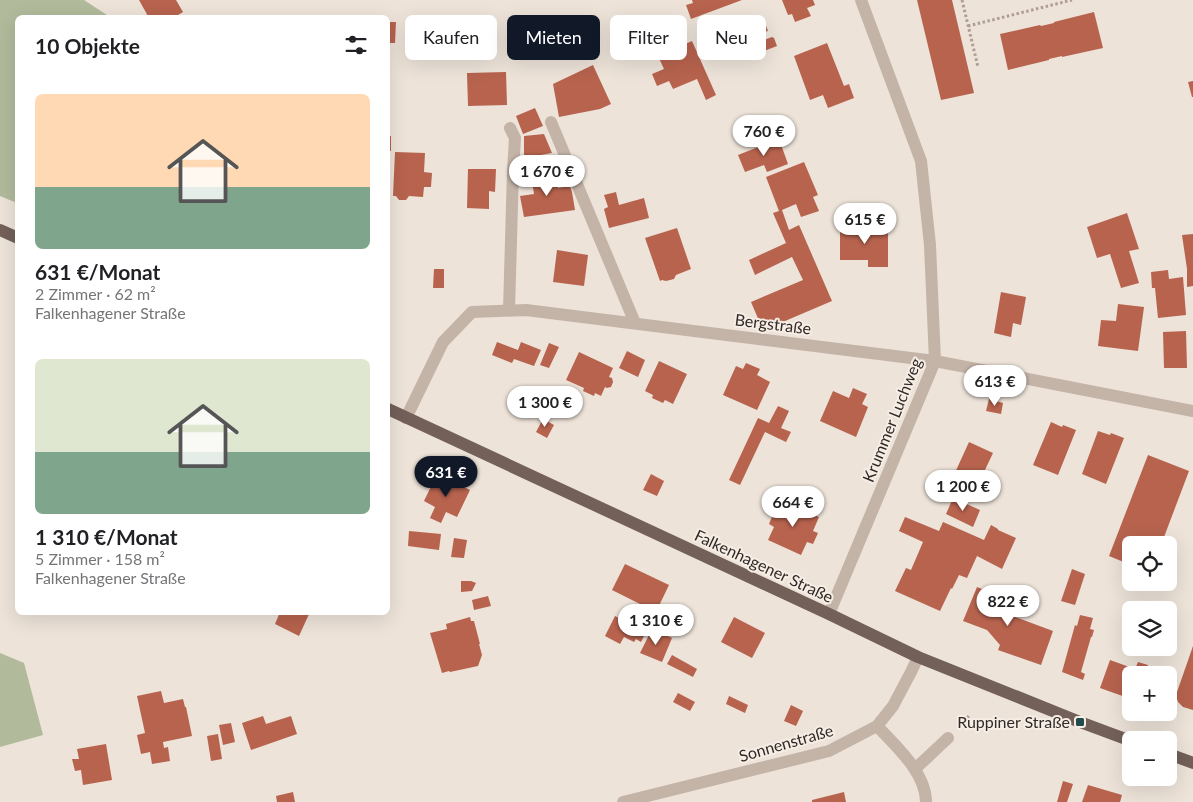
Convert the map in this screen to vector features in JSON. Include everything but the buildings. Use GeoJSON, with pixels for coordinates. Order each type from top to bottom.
{"type":"FeatureCollection","features":[{"type":"Feature","properties":{"kind":"main road"},"geometry":{"type":"LineString","coordinates":[[0,230],[15,237]]}},
{"type":"Feature","properties":{"kind":"main road","name":"Falkenhagener Straße"},"geometry":{"type":"LineString","coordinates":[[390,411],[918,657],[1122,738]]}},
{"type":"Feature","properties":{"kind":"main road"},"geometry":{"type":"LineString","coordinates":[[1177,757],[1193,763]]}},
{"type":"Feature","properties":{"kind":"street","name":"Krummer Luchweg"},"geometry":{"type":"LineString","coordinates":[[829,614],[935,361],[930,245],[921,161],[861,0]]}},
{"type":"Feature","properties":{"kind":"street"},"geometry":{"type":"LineString","coordinates":[[551,122],[635,323]]}},
{"type":"Feature","properties":{"kind":"street"},"geometry":{"type":"LineString","coordinates":[[509,310],[512,171],[515,138],[510,128]]}},
{"type":"Feature","properties":{"kind":"street","name":"Bergstraße"},"geometry":{"type":"LineString","coordinates":[[406,418],[443,342],[472,312],[509,310],[526,310],[635,323],[935,361],[1193,411]]}},
{"type":"Feature","properties":{"kind":"street","name":"Sonnenstraße"},"geometry":{"type":"LineString","coordinates":[[622,802],[829,751],[877,726],[893,706],[918,657]]}},
{"type":"Feature","properties":{"kind":"street"},"geometry":{"type":"LineString","coordinates":[[877,726],[916,770],[926,796],[926,802]]}},
{"type":"Feature","properties":{"kind":"street"},"geometry":{"type":"LineString","coordinates":[[916,770],[948,738]]}},
{"type":"Feature","properties":{"kind":"path"},"geometry":{"type":"LineString","coordinates":[[962,0],[978,67]]}},
{"type":"Feature","properties":{"kind":"path"},"geometry":{"type":"LineString","coordinates":[[968,26],[1072,0]]}},
{"type":"Feature","properties":{"kind":"green space"},"geometry":{"type":"Polygon","coordinates":[[[0,0],[84,0],[107,15],[15,15],[15,202],[0,196],[0,0]]]}},
{"type":"Feature","properties":{"kind":"green space"},"geometry":{"type":"Polygon","coordinates":[[[0,653],[24,663],[43,735],[0,747],[0,653]]]}},
{"type":"Feature","properties":{"kind":"place","name":"Ruppiner Straße"},"geometry":{"type":"Point","coordinates":[1080,722]}}]}
